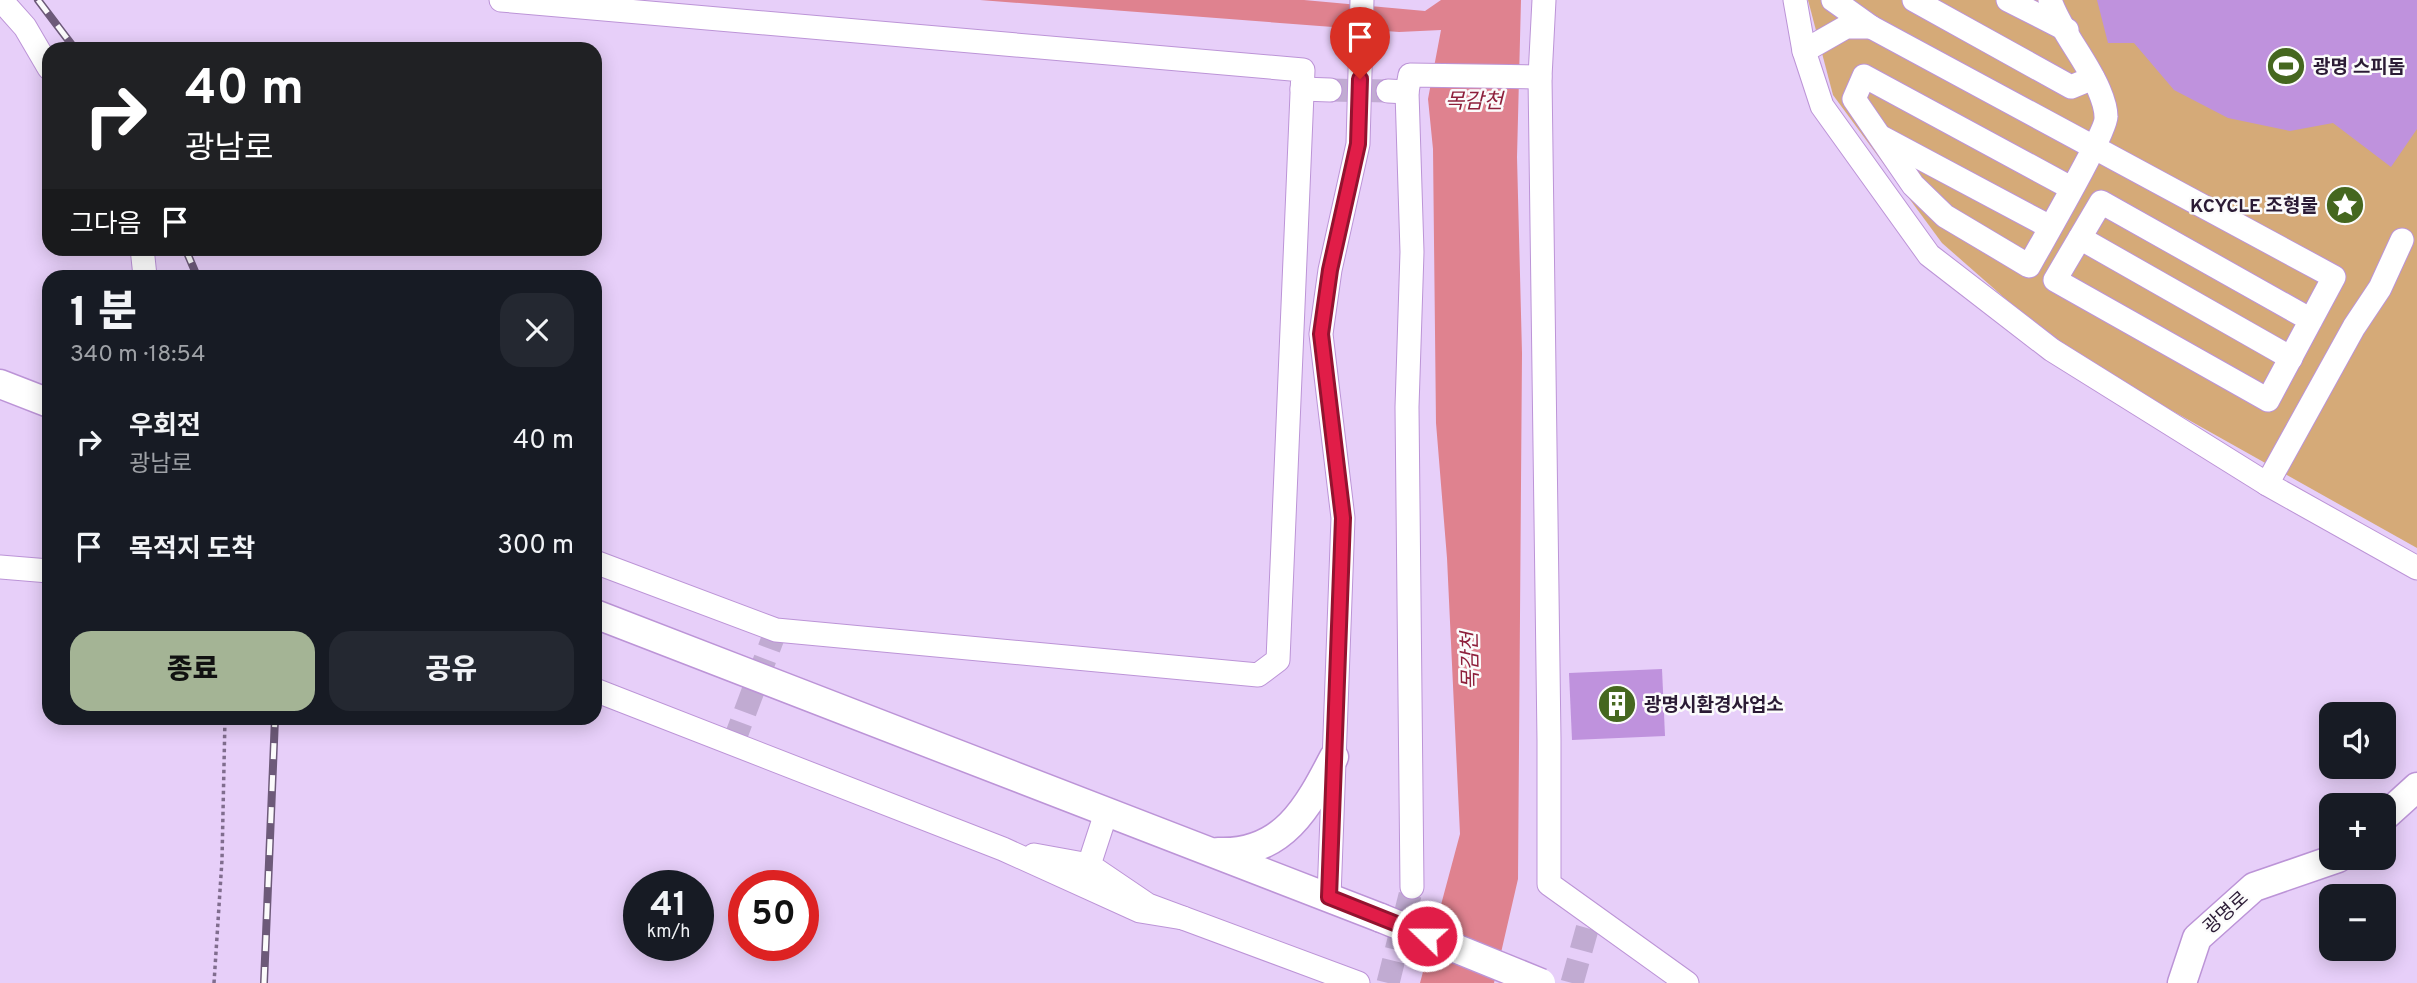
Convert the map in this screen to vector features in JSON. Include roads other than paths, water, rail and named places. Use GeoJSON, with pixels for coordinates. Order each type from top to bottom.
{"type":"FeatureCollection","features":[{"type":"Feature","properties":{"kind":"main road"},"geometry":{"type":"LineString","coordinates":[[0,384],[42,400]]}},
{"type":"Feature","properties":{"kind":"main road"},"geometry":{"type":"LineString","coordinates":[[602,617],[1329,897],[1541,983]]}},
{"type":"Feature","properties":{"kind":"main road"},"geometry":{"type":"LineString","coordinates":[[1206,851],[1249,850],[1265,844],[1282,832],[1309,805],[1334,757]]}},
{"type":"Feature","properties":{"kind":"main road"},"geometry":{"type":"LineString","coordinates":[[2396,806],[2417,787]]}},
{"type":"Feature","properties":{"kind":"main road","name":"광명로"},"geometry":{"type":"LineString","coordinates":[[2182,983],[2197,938],[2254,887],[2319,865]]}},
{"type":"Feature","properties":{"kind":"street"},"geometry":{"type":"LineString","coordinates":[[1,0],[25,27],[42,56]]}},
{"type":"Feature","properties":{"kind":"street"},"geometry":{"type":"LineString","coordinates":[[501,0],[719,9],[1303,70],[1278,660],[1258,675],[776,630],[602,565]]}},
{"type":"Feature","properties":{"kind":"street"},"geometry":{"type":"LineString","coordinates":[[1329,897],[1343,518],[1321,334],[1330,270],[1358,144],[1362,0]]}},
{"type":"Feature","properties":{"kind":"street"},"geometry":{"type":"LineString","coordinates":[[1544,0],[1540,77],[1549,884],[1687,983]]}},
{"type":"Feature","properties":{"kind":"street"},"geometry":{"type":"LineString","coordinates":[[1795,0],[1804,51],[1822,106],[1929,256],[2053,350],[2267,484],[2417,568]]}},
{"type":"Feature","properties":{"kind":"street"},"geometry":{"type":"LineString","coordinates":[[1833,0],[1871,27],[2334,276],[2311,320],[2291,358],[2268,400],[2055,280],[2101,202],[2311,320]]}},
{"type":"Feature","properties":{"kind":"street"},"geometry":{"type":"LineString","coordinates":[[1914,0],[2071,87],[2093,78]]}},
{"type":"Feature","properties":{"kind":"street"},"geometry":{"type":"LineString","coordinates":[[2008,0],[2067,30]]}},
{"type":"Feature","properties":{"kind":"street"},"geometry":{"type":"LineString","coordinates":[[2050,0],[2100,92],[2107,119],[2093,147],[2050,228],[2029,265],[1945,216],[1913,185],[1854,99],[1864,76],[2071,188]]}},
{"type":"Feature","properties":{"kind":"street"},"geometry":{"type":"LineString","coordinates":[[1804,51],[1846,27],[1871,27]]}},
{"type":"Feature","properties":{"kind":"street"},"geometry":{"type":"LineString","coordinates":[[1412,887],[1407,420],[1412,252],[1402,86],[1540,77]]}},
{"type":"Feature","properties":{"kind":"street"},"geometry":{"type":"LineString","coordinates":[[1302,89],[1330,90]]}},
{"type":"Feature","properties":{"kind":"street"},"geometry":{"type":"LineString","coordinates":[[1878,135],[2050,228]]}},
{"type":"Feature","properties":{"kind":"street"},"geometry":{"type":"LineString","coordinates":[[2080,238],[2291,358]]}},
{"type":"Feature","properties":{"kind":"street"},"geometry":{"type":"LineString","coordinates":[[2267,484],[2354,327],[2380,288],[2402,240]]}},
{"type":"Feature","properties":{"kind":"street"},"geometry":{"type":"LineString","coordinates":[[0,567],[42,570]]}},
{"type":"Feature","properties":{"kind":"street"},"geometry":{"type":"LineString","coordinates":[[602,693],[1003,849],[1140,911],[1183,918]]}},
{"type":"Feature","properties":{"kind":"street"},"geometry":{"type":"LineString","coordinates":[[1089,865],[1106,813]]}},
{"type":"Feature","properties":{"kind":"street"},"geometry":{"type":"LineString","coordinates":[[1003,849],[1089,865],[1148,905],[1358,983]]}},
{"type":"Feature","properties":{"kind":"water","name":"목감천"},"geometry":{"type":"Polygon","coordinates":[[[980,0],[1304,0],[1425,11],[1441,0],[1521,0],[1517,157],[1522,353],[1518,879],[1494,983],[1420,983],[1460,834],[1447,558],[1436,423],[1433,149],[1428,99],[1441,30],[1399,32],[980,0]]]}},
{"type":"Feature","properties":{"kind":"tunnel"},"geometry":{"type":"LineString","coordinates":[[1330,90],[1388,91]]}},
{"type":"Feature","properties":{"kind":"tunnel"},"geometry":{"type":"LineString","coordinates":[[733,744],[776,630]]}},
{"type":"Feature","properties":{"kind":"tunnel"},"geometry":{"type":"LineString","coordinates":[[1388,983],[1412,887]]}},
{"type":"Feature","properties":{"kind":"tunnel"},"geometry":{"type":"LineString","coordinates":[[1572,983],[1591,915]]}},
{"type":"Feature","properties":{"kind":"railway"},"geometry":{"type":"LineString","coordinates":[[38,0],[70,42]]}},
{"type":"Feature","properties":{"kind":"railway"},"geometry":{"type":"LineString","coordinates":[[188,256],[194,270]]}},
{"type":"Feature","properties":{"kind":"railway"},"geometry":{"type":"LineString","coordinates":[[264,983],[275,725]]}},
{"type":"Feature","properties":{"kind":"place","name":"광명 스피돔"},"geometry":{"type":"Point","coordinates":[2286,66]}},
{"type":"Feature","properties":{"kind":"place","name":"KCYCLE 조형물"},"geometry":{"type":"Point","coordinates":[2345,205]}},
{"type":"Feature","properties":{"kind":"place","name":"광명시환경사업소"},"geometry":{"type":"Point","coordinates":[1617,704]}}]}
